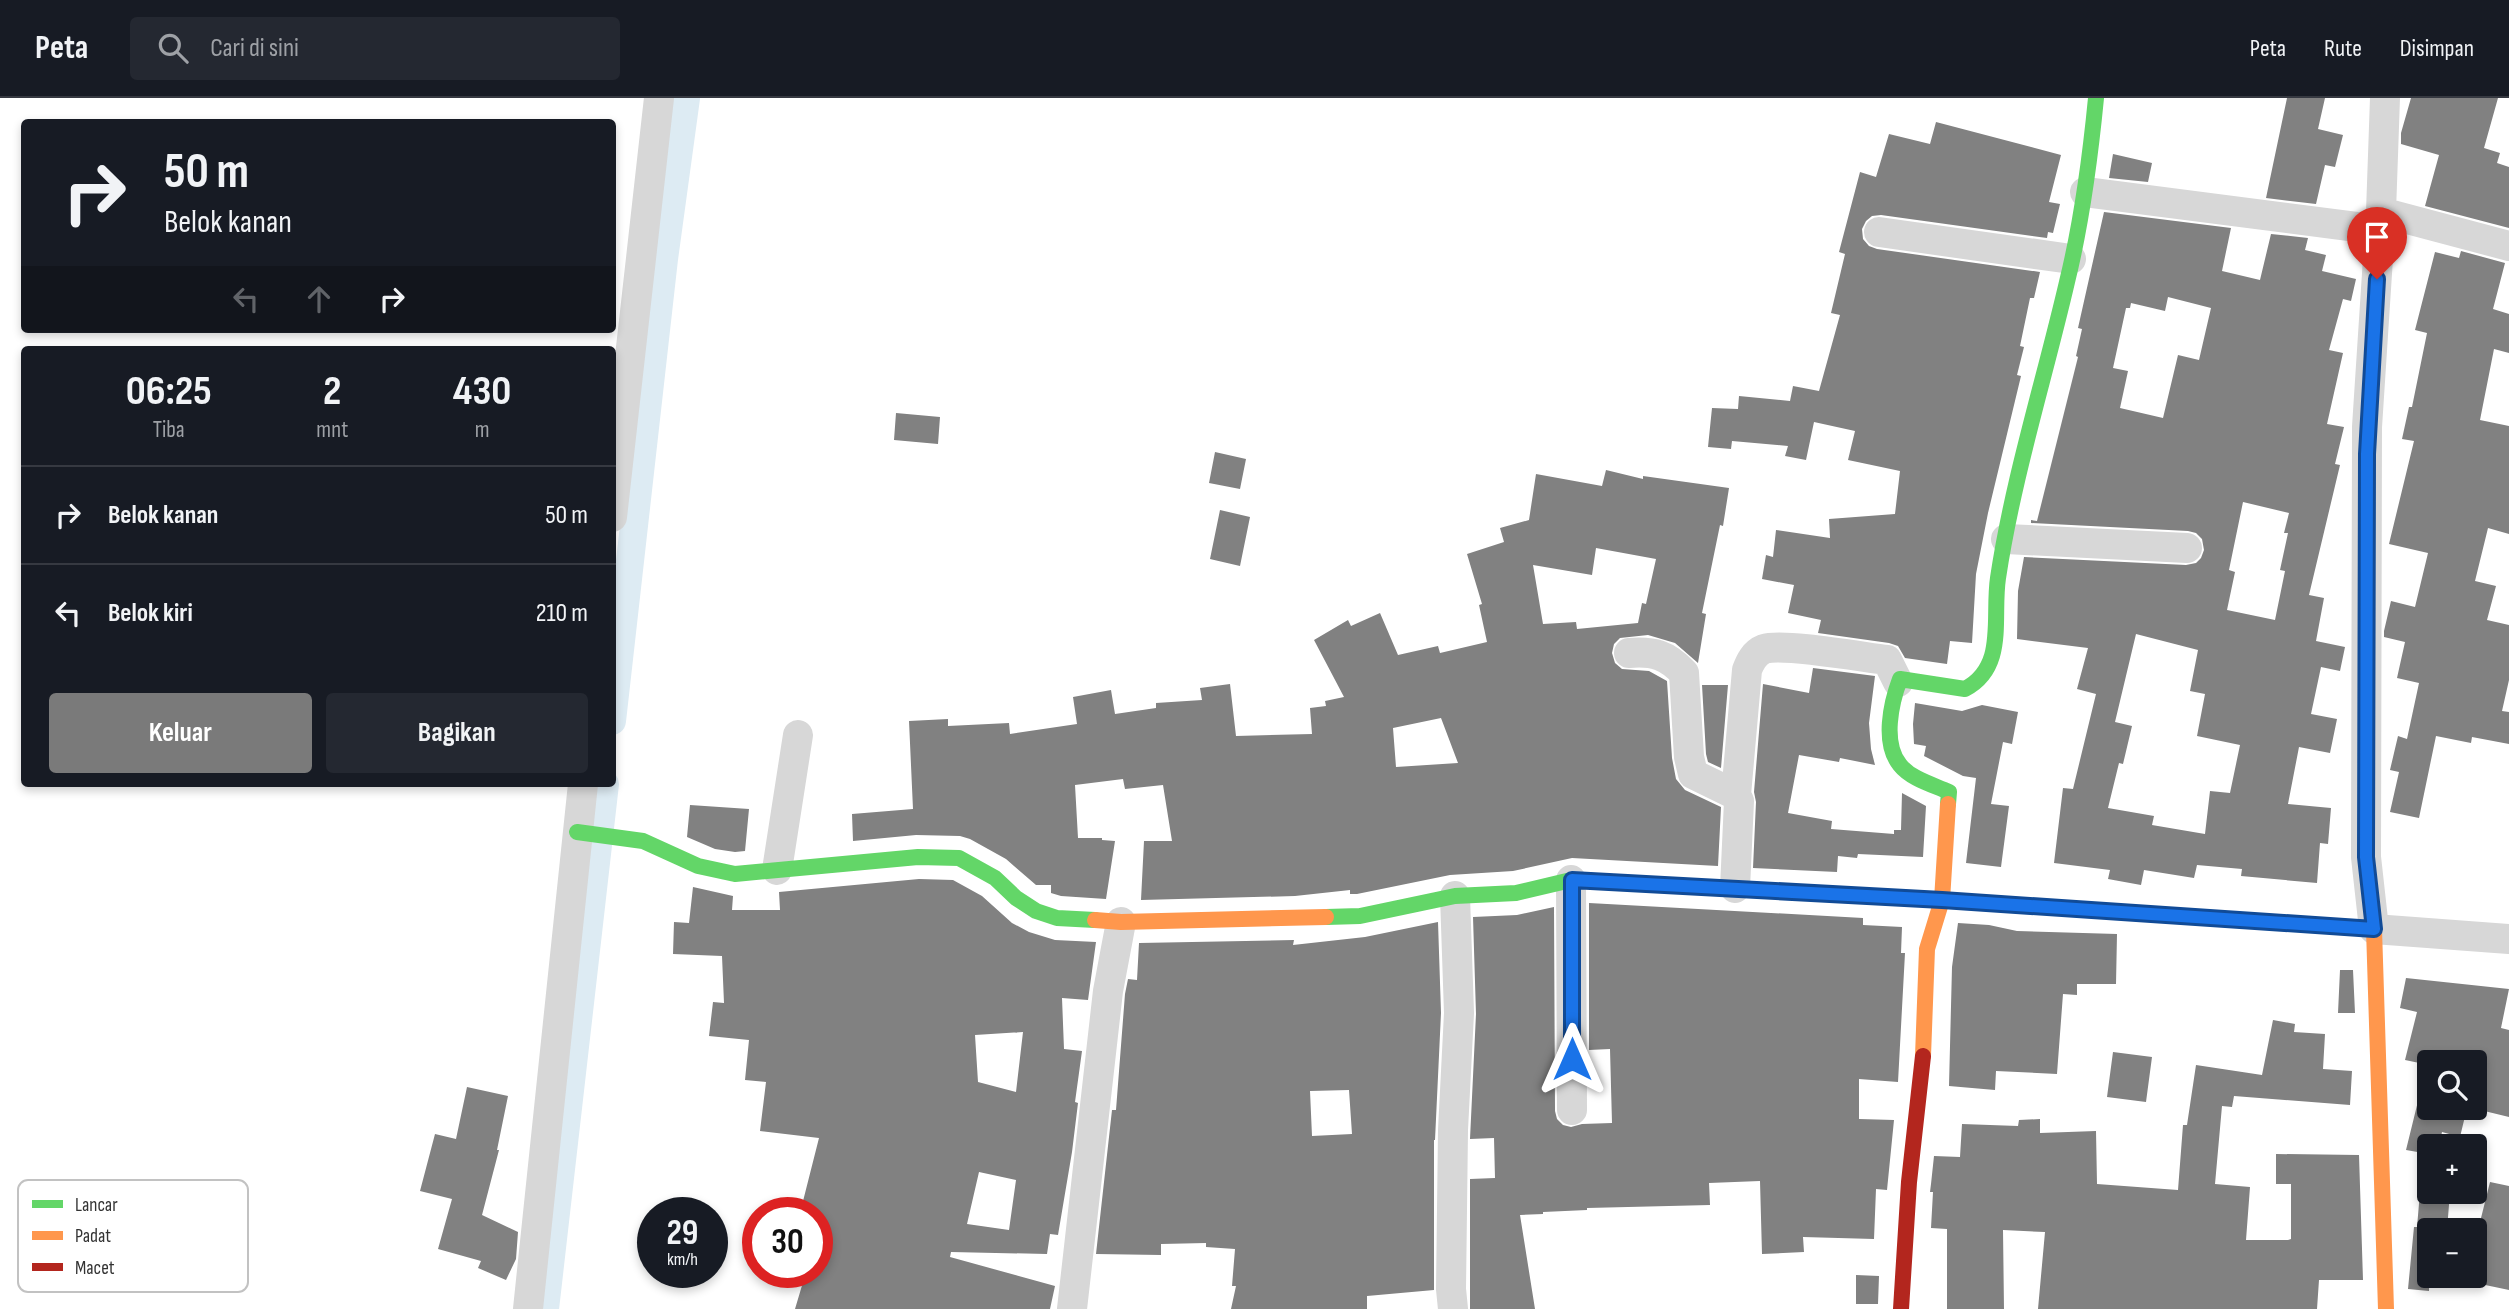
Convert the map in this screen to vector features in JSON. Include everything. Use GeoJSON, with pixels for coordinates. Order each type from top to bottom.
{"type":"FeatureCollection","features":[{"type":"Feature","properties":{"kind":"street"},"geometry":{"type":"LineString","coordinates":[[616,481],[659,98]]}},
{"type":"Feature","properties":{"kind":"street"},"geometry":{"type":"LineString","coordinates":[[1901,1309],[1909,1182],[1923,1056],[1927,949],[1942,900],[1949,792],[1901,767],[1894,754],[1890,717],[1898,682],[1903,678],[1965,689],[1981,680],[1992,657],[1998,580],[2026,441],[2054,340],[2085,192],[2093,151],[2096,98]]}},
{"type":"Feature","properties":{"kind":"street"},"geometry":{"type":"LineString","coordinates":[[2385,98],[2367,441],[2366,857],[2374,929],[2386,1309]]}},
{"type":"Feature","properties":{"kind":"street"},"geometry":{"type":"LineString","coordinates":[[2085,192],[2380,221],[2509,246]]}},
{"type":"Feature","properties":{"kind":"street"},"geometry":{"type":"LineString","coordinates":[[1879,232],[2071,260]]}},
{"type":"Feature","properties":{"kind":"street"},"geometry":{"type":"LineString","coordinates":[[2006,539],[2187,548]]}},
{"type":"Feature","properties":{"kind":"street"},"geometry":{"type":"LineString","coordinates":[[1735,888],[1739,801],[1736,795],[1746,670],[1752,658],[1764,649],[1789,649],[1887,660],[1898,682]]}},
{"type":"Feature","properties":{"kind":"street"},"geometry":{"type":"LineString","coordinates":[[1629,653],[1644,652],[1670,659],[1684,673],[1689,757],[1693,774],[1736,795]]}},
{"type":"Feature","properties":{"kind":"street"},"geometry":{"type":"LineString","coordinates":[[777,870],[798,735]]}},
{"type":"Feature","properties":{"kind":"street"},"geometry":{"type":"LineString","coordinates":[[528,1309],[583,832],[583,787]]}},
{"type":"Feature","properties":{"kind":"street"},"geometry":{"type":"LineString","coordinates":[[583,832],[650,844],[690,864],[720,873],[918,857],[959,858],[995,878],[1016,898],[1036,911],[1057,918],[1121,922],[1360,916],[1455,896],[1516,893],[1572,880],[1942,900],[2509,939]]}},
{"type":"Feature","properties":{"kind":"street"},"geometry":{"type":"LineString","coordinates":[[1572,880],[1572,1110]]}},
{"type":"Feature","properties":{"kind":"street"},"geometry":{"type":"LineString","coordinates":[[1453,1309],[1451,1186],[1459,1013],[1455,896]]}},
{"type":"Feature","properties":{"kind":"street"},"geometry":{"type":"LineString","coordinates":[[1072,1309],[1107,1004],[1121,922]]}},
{"type":"Feature","properties":{"kind":"building"},"geometry":{"type":"Polygon","coordinates":[[[2287,98],[2325,98],[2318,129],[2343,135],[2335,167],[2325,165],[2316,204],[2266,198],[2287,98]]]}},
{"type":"Feature","properties":{"kind":"building"},"geometry":{"type":"Polygon","coordinates":[[[2411,98],[2498,98],[2484,148],[2500,153],[2497,163],[2509,167],[2509,228],[2425,206],[2439,155],[2401,144],[2401,133],[2411,98]]]}},
{"type":"Feature","properties":{"kind":"building"},"geometry":{"type":"Polygon","coordinates":[[[1936,122],[2061,155],[2049,202],[2060,204],[2053,233],[2048,232],[2047,238],[1881,215],[1872,216],[1862,229],[1863,239],[1869,246],[1877,249],[2040,272],[2034,298],[2030,298],[2020,346],[2024,347],[2017,375],[2021,376],[1976,574],[1972,643],[1950,641],[1947,664],[1905,658],[1898,646],[1889,643],[1818,633],[1821,620],[1788,613],[1794,585],[1762,579],[1766,555],[1773,557],[1776,530],[1830,538],[1829,519],[1895,514],[1900,471],[1848,460],[1855,431],[1814,422],[1806,460],[1785,456],[1788,446],[1732,441],[1731,449],[1708,447],[1712,408],[1738,409],[1739,396],[1790,401],[1793,386],[1819,391],[1840,315],[1831,313],[1845,254],[1839,252],[1860,172],[1876,177],[1889,134],[1930,144],[1936,122]]]}},
{"type":"Feature","properties":{"kind":"building"},"geometry":{"type":"Polygon","coordinates":[[[2113,154],[2152,163],[2148,182],[2109,178],[2113,154]]]}},
{"type":"Feature","properties":{"kind":"building"},"geometry":{"type":"Polygon","coordinates":[[[2104,212],[2231,228],[2222,271],[2260,280],[2271,234],[2308,238],[2305,250],[2326,255],[2322,271],[2356,279],[2351,301],[2343,299],[2329,350],[2343,353],[2327,424],[2344,427],[2335,464],[2340,465],[2309,595],[2324,598],[2316,641],[2345,647],[2340,671],[2321,667],[2311,714],[2337,719],[2330,753],[2299,747],[2288,804],[2331,808],[2328,844],[2320,843],[2317,883],[2241,876],[2242,869],[2197,865],[2194,878],[2144,870],[2141,885],[2108,879],[2110,870],[2054,863],[2063,788],[2073,789],[2096,694],[2077,689],[2088,648],[2017,639],[2018,591],[2024,557],[2186,565],[2196,563],[2204,550],[2202,539],[2196,533],[2188,531],[2031,523],[2031,520],[2037,521],[2078,357],[2076,356],[2082,329],[2078,328],[2104,212]],[[2168,297],[2165,311],[2131,303],[2130,308],[2126,308],[2113,368],[2128,371],[2120,408],[2163,418],[2178,355],[2199,360],[2211,308],[2168,297]],[[2243,502],[2229,570],[2235,572],[2227,610],[2275,620],[2285,571],[2280,570],[2288,533],[2284,533],[2289,513],[2243,502]],[[2136,634],[2115,722],[2132,726],[2108,808],[2154,816],[2152,825],[2205,834],[2210,791],[2230,793],[2240,745],[2197,736],[2205,694],[2190,691],[2198,650],[2136,634]]]}},
{"type":"Feature","properties":{"kind":"building"},"geometry":{"type":"Polygon","coordinates":[[[2461,251],[2505,263],[2493,309],[2509,314],[2509,353],[2494,349],[2480,420],[2509,426],[2509,534],[2488,528],[2475,581],[2496,586],[2487,620],[2509,625],[2509,680],[2502,711],[2509,712],[2509,744],[2472,737],[2471,743],[2436,736],[2419,818],[2390,812],[2399,772],[2390,770],[2398,736],[2407,739],[2419,683],[2397,678],[2405,642],[2384,637],[2384,631],[2391,601],[2415,607],[2428,553],[2389,544],[2414,441],[2402,439],[2409,407],[2412,407],[2427,333],[2415,330],[2435,252],[2459,258],[2461,251]]]}},
{"type":"Feature","properties":{"kind":"building"},"geometry":{"type":"Polygon","coordinates":[[[896,413],[940,417],[938,444],[894,440],[896,413]]]}},
{"type":"Feature","properties":{"kind":"building"},"geometry":{"type":"Polygon","coordinates":[[[1215,452],[1246,459],[1240,489],[1209,483],[1215,452]]]}},
{"type":"Feature","properties":{"kind":"building"},"geometry":{"type":"Polygon","coordinates":[[[1606,470],[1643,479],[1643,476],[1729,488],[1723,526],[1720,525],[1702,613],[1706,614],[1698,663],[1675,643],[1648,635],[1620,638],[1614,644],[1612,653],[1615,663],[1622,669],[1649,671],[1667,681],[1676,779],[1685,790],[1721,807],[1718,866],[1572,858],[1513,871],[1450,875],[1357,894],[1350,894],[1350,890],[1295,896],[1141,900],[1144,841],[1172,841],[1163,785],[1125,789],[1123,779],[1075,785],[1078,838],[1115,841],[1106,899],[1051,893],[1051,885],[1036,885],[1006,859],[960,836],[916,835],[853,841],[852,814],[913,809],[909,721],[948,719],[948,726],[1009,723],[1010,734],[1077,724],[1073,697],[1111,690],[1115,714],[1156,708],[1156,703],[1202,700],[1200,688],[1230,684],[1236,736],[1312,734],[1310,708],[1326,706],[1325,701],[1344,697],[1314,640],[1348,620],[1351,626],[1380,613],[1398,655],[1438,646],[1440,653],[1487,642],[1479,605],[1482,604],[1467,554],[1504,542],[1500,528],[1529,520],[1536,474],[1602,486],[1606,470]],[[1596,548],[1592,575],[1533,565],[1543,624],[1576,622],[1577,629],[1638,623],[1642,603],[1646,604],[1656,559],[1596,548]],[[1441,718],[1393,728],[1396,767],[1458,763],[1441,718]]]}},
{"type":"Feature","properties":{"kind":"building"},"geometry":{"type":"Polygon","coordinates":[[[1220,510],[1250,517],[1240,566],[1210,559],[1220,510]]]}},
{"type":"Feature","properties":{"kind":"building"},"geometry":{"type":"Polygon","coordinates":[[[1813,668],[1875,676],[1869,723],[1875,765],[1840,758],[1839,762],[1799,755],[1788,813],[1832,821],[1831,829],[1894,834],[1894,830],[1901,830],[1902,793],[1926,806],[1923,857],[1858,854],[1857,858],[1838,856],[1837,872],[1753,868],[1756,802],[1754,792],[1763,684],[1809,693],[1813,668]]]}},
{"type":"Feature","properties":{"kind":"building"},"geometry":{"type":"Polygon","coordinates":[[[1702,685],[1728,685],[1721,768],[1708,762],[1706,754],[1702,685]]]}},
{"type":"Feature","properties":{"kind":"building"},"geometry":{"type":"Polygon","coordinates":[[[1915,703],[1962,711],[1982,705],[2018,712],[2012,744],[2003,742],[1991,804],[2009,806],[2001,867],[1966,863],[1976,778],[1963,776],[1924,756],[1926,746],[1914,744],[1915,703]]]}},
{"type":"Feature","properties":{"kind":"building"},"geometry":{"type":"Polygon","coordinates":[[[690,805],[749,809],[745,851],[715,849],[687,837],[690,805]]]}},
{"type":"Feature","properties":{"kind":"building"},"geometry":{"type":"Polygon","coordinates":[[[919,879],[953,880],[982,896],[1012,923],[1029,932],[1055,940],[1096,942],[1088,1000],[1062,998],[1064,1049],[1082,1051],[1072,1152],[1058,1235],[1050,1234],[1047,1254],[951,1252],[950,1257],[1055,1286],[1050,1309],[795,1309],[801,1288],[833,1288],[833,1197],[804,1197],[819,1138],[760,1131],[766,1082],[745,1080],[749,1040],[709,1036],[713,1002],[724,1003],[722,956],[673,954],[674,922],[689,923],[693,887],[733,896],[732,910],[780,910],[779,892],[919,879]],[[1023,1032],[975,1035],[978,1082],[1016,1092],[1023,1032]],[[979,1172],[967,1224],[1009,1230],[1016,1180],[979,1172]]]}},
{"type":"Feature","properties":{"kind":"building"},"geometry":{"type":"Polygon","coordinates":[[[1589,903],[1863,918],[1863,925],[1902,927],[1901,953],[1905,953],[1898,1082],[1859,1079],[1859,1119],[1894,1120],[1887,1190],[1876,1189],[1874,1239],[1803,1237],[1804,1252],[1762,1254],[1760,1181],[1709,1183],[1710,1205],[1587,1208],[1520,1215],[1535,1309],[1470,1309],[1470,1179],[1495,1178],[1494,1138],[1470,1139],[1476,1014],[1473,917],[1517,915],[1554,907],[1557,1119],[1563,1125],[1571,1127],[1612,1123],[1610,1049],[1589,1050],[1589,903]]]}},
{"type":"Feature","properties":{"kind":"building"},"geometry":{"type":"Polygon","coordinates":[[[1438,922],[1441,1013],[1434,1140],[1434,1290],[1367,1296],[1367,1309],[1231,1309],[1236,1286],[1232,1286],[1235,1249],[1206,1247],[1206,1243],[1161,1244],[1161,1255],[1096,1254],[1112,1110],[1116,1110],[1125,994],[1128,979],[1137,980],[1139,943],[1294,940],[1293,945],[1365,937],[1438,922]],[[1349,1090],[1310,1091],[1312,1136],[1352,1134],[1349,1090]]]}},
{"type":"Feature","properties":{"kind":"building"},"geometry":{"type":"Polygon","coordinates":[[[1958,923],[1989,925],[2017,931],[2117,934],[2116,984],[2077,984],[2077,995],[2063,994],[2057,1074],[1996,1071],[1995,1090],[1949,1086],[1952,967],[1958,923]]]}},
{"type":"Feature","properties":{"kind":"building"},"geometry":{"type":"Polygon","coordinates":[[[2340,970],[2353,970],[2355,1013],[2338,1013],[2340,970]]]}},
{"type":"Feature","properties":{"kind":"building"},"geometry":{"type":"Polygon","coordinates":[[[2406,978],[2509,989],[2501,1028],[2509,1030],[2509,1117],[2487,1112],[2487,1050],[2417,1050],[2417,1062],[2405,1060],[2417,1012],[2400,1008],[2406,978]]]}},
{"type":"Feature","properties":{"kind":"building"},"geometry":{"type":"Polygon","coordinates":[[[2273,1020],[2295,1024],[2294,1032],[2325,1034],[2323,1069],[2352,1071],[2350,1105],[2234,1096],[2232,1107],[2222,1106],[2215,1184],[2250,1187],[2246,1240],[2288,1240],[2291,1239],[2291,1184],[2276,1184],[2276,1154],[2359,1155],[2363,1280],[2319,1280],[2317,1309],[2038,1309],[2045,1232],[2003,1230],[2004,1309],[1947,1309],[1947,1229],[1931,1228],[1933,1192],[1930,1192],[1934,1156],[1960,1157],[1962,1124],[2018,1126],[2019,1120],[2040,1119],[2040,1133],[2096,1131],[2097,1184],[2178,1190],[2183,1125],[2187,1125],[2196,1065],[2262,1075],[2273,1020]]]}},
{"type":"Feature","properties":{"kind":"building"},"geometry":{"type":"Polygon","coordinates":[[[2113,1052],[2152,1057],[2146,1102],[2107,1097],[2113,1052]]]}},
{"type":"Feature","properties":{"kind":"building"},"geometry":{"type":"Polygon","coordinates":[[[467,1087],[508,1096],[499,1150],[482,1215],[518,1232],[516,1259],[506,1280],[478,1268],[481,1261],[438,1249],[452,1199],[420,1191],[435,1134],[456,1139],[467,1087]]]}},
{"type":"Feature","properties":{"kind":"building"},"geometry":{"type":"Polygon","coordinates":[[[2417,1105],[2417,1120],[2464,1120],[2461,1134],[2417,1134],[2417,1152],[2406,1150],[2417,1105]]]}},
{"type":"Feature","properties":{"kind":"building"},"geometry":{"type":"Polygon","coordinates":[[[2490,1182],[2509,1186],[2509,1290],[2487,1285],[2487,1218],[2481,1218],[2484,1204],[2487,1204],[2490,1182]]]}},
{"type":"Feature","properties":{"kind":"building"},"geometry":{"type":"Polygon","coordinates":[[[2419,1204],[2449,1204],[2448,1218],[2418,1218],[2419,1204]]]}},
{"type":"Feature","properties":{"kind":"building"},"geometry":{"type":"Polygon","coordinates":[[[2414,1227],[2417,1227],[2417,1288],[2429,1288],[2429,1291],[2408,1289],[2414,1227]]]}},
{"type":"Feature","properties":{"kind":"building"},"geometry":{"type":"Polygon","coordinates":[[[1856,1275],[1879,1276],[1878,1304],[1856,1304],[1856,1275]]]}},
{"type":"Feature","properties":{"kind":"waterway"},"geometry":{"type":"LineString","coordinates":[[616,685],[664,259],[686,98]]}},
{"type":"Feature","properties":{"kind":"waterway"},"geometry":{"type":"LineString","coordinates":[[545,1309],[605,787]]}},
{"type":"Feature","properties":{"kind":"traffic: fast"},"geometry":{"type":"LineString","coordinates":[[1948,804],[1949,792],[1910,774],[1894,756],[1890,734],[1894,699],[1900,679],[1965,689],[1978,680],[1992,655],[2004,541],[2072,259],[2085,190],[2096,98]]}},
{"type":"Feature","properties":{"kind":"traffic: fast"},"geometry":{"type":"LineString","coordinates":[[577,832],[643,841],[698,866],[735,874],[918,857],[959,858],[995,878],[1016,898],[1036,911],[1057,918],[1095,920]]}},
{"type":"Feature","properties":{"kind":"traffic: fast"},"geometry":{"type":"LineString","coordinates":[[1326,917],[1360,916],[1455,896],[1516,893],[1571,880],[1942,900],[2288,923]]}},
{"type":"Feature","properties":{"kind":"traffic: slow"},"geometry":{"type":"LineString","coordinates":[[1923,1056],[1927,949],[1942,900],[1948,804]]}},
{"type":"Feature","properties":{"kind":"traffic: slow"},"geometry":{"type":"LineString","coordinates":[[1095,920],[1121,922],[1326,917]]}},
{"type":"Feature","properties":{"kind":"traffic: slow"},"geometry":{"type":"LineString","coordinates":[[2288,923],[2374,929],[2386,1309]]}},
{"type":"Feature","properties":{"kind":"traffic: jam"},"geometry":{"type":"LineString","coordinates":[[1901,1309],[1909,1182],[1923,1056]]}},
{"type":"Feature","properties":{"kind":"route"},"geometry":{"type":"LineString","coordinates":[[1572,1059],[1572,880],[1942,900],[2374,929],[2366,857],[2367,427],[2377,279]]}}]}
